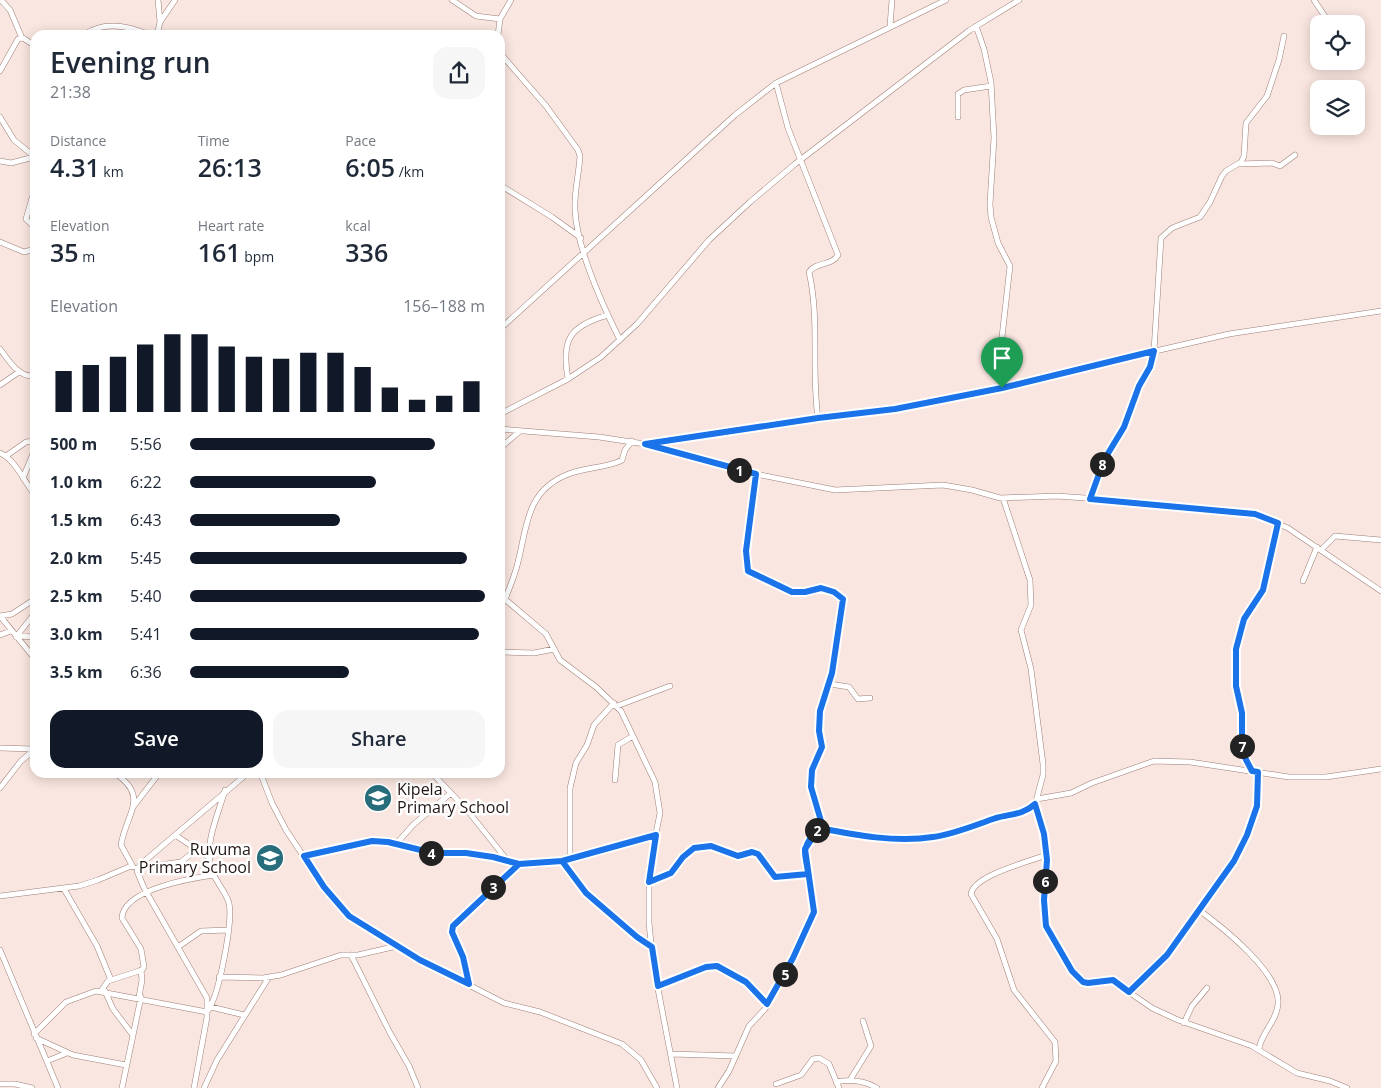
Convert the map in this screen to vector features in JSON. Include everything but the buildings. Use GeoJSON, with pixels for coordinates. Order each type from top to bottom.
{"type":"FeatureCollection","features":[{"type":"Feature","properties":{"kind":"street"},"geometry":{"type":"LineString","coordinates":[[1,0],[10,10],[22,38],[30,43]]}},
{"type":"Feature","properties":{"kind":"street"},"geometry":{"type":"LineString","coordinates":[[158,0],[160,22],[158,30]]}},
{"type":"Feature","properties":{"kind":"street"},"geometry":{"type":"LineString","coordinates":[[160,22],[175,0]]}},
{"type":"Feature","properties":{"kind":"street"},"geometry":{"type":"LineString","coordinates":[[452,0],[476,16],[500,19]]}},
{"type":"Feature","properties":{"kind":"street"},"geometry":{"type":"LineString","coordinates":[[499,30],[500,19],[511,0]]}},
{"type":"Feature","properties":{"kind":"street"},"geometry":{"type":"LineString","coordinates":[[890,26],[892,0]]}},
{"type":"Feature","properties":{"kind":"street"},"geometry":{"type":"LineString","coordinates":[[930,0],[931,7]]}},
{"type":"Feature","properties":{"kind":"street"},"geometry":{"type":"LineString","coordinates":[[505,324],[735,115],[776,82],[946,0]]}},
{"type":"Feature","properties":{"kind":"street"},"geometry":{"type":"LineString","coordinates":[[505,411],[568,379],[595,361],[645,316],[714,235],[802,159],[976,26],[1019,0]]}},
{"type":"Feature","properties":{"kind":"street"},"geometry":{"type":"LineString","coordinates":[[1314,0],[1324,15]]}},
{"type":"Feature","properties":{"kind":"street"},"geometry":{"type":"LineString","coordinates":[[93,30],[98,27],[124,26],[136,30]]}},
{"type":"Feature","properties":{"kind":"street"},"geometry":{"type":"LineString","coordinates":[[976,26],[989,68],[991,86],[994,138],[991,211],[998,243],[1010,266],[1002,337],[1002,388]]}},
{"type":"Feature","properties":{"kind":"street"},"geometry":{"type":"LineString","coordinates":[[1239,164],[1244,156],[1246,123],[1266,96],[1280,60],[1284,36]]}},
{"type":"Feature","properties":{"kind":"street"},"geometry":{"type":"LineString","coordinates":[[0,71],[14,44],[22,38]]}},
{"type":"Feature","properties":{"kind":"street"},"geometry":{"type":"LineString","coordinates":[[505,59],[546,106],[578,150],[580,156],[575,209],[584,253],[608,315],[620,340]]}},
{"type":"Feature","properties":{"kind":"street"},"geometry":{"type":"LineString","coordinates":[[776,82],[788,128],[802,159],[838,255],[836,259],[814,267],[809,272],[814,301],[814,381],[818,418]]}},
{"type":"Feature","properties":{"kind":"street"},"geometry":{"type":"LineString","coordinates":[[958,117],[958,94],[964,90],[991,86]]}},
{"type":"Feature","properties":{"kind":"street"},"geometry":{"type":"LineString","coordinates":[[0,117],[14,140],[30,154]]}},
{"type":"Feature","properties":{"kind":"street"},"geometry":{"type":"LineString","coordinates":[[1090,499],[1104,460],[1124,427],[1139,386],[1150,367],[1154,351],[1161,238],[1172,228],[1200,217],[1226,171],[1239,164],[1272,163],[1280,166],[1295,155]]}},
{"type":"Feature","properties":{"kind":"street"},"geometry":{"type":"LineString","coordinates":[[0,160],[11,163],[30,158]]}},
{"type":"Feature","properties":{"kind":"street"},"geometry":{"type":"LineString","coordinates":[[505,188],[552,216],[581,238]]}},
{"type":"Feature","properties":{"kind":"street"},"geometry":{"type":"LineString","coordinates":[[30,205],[26,219],[30,223]]}},
{"type":"Feature","properties":{"kind":"street"},"geometry":{"type":"LineString","coordinates":[[0,242],[24,252],[30,250]]}},
{"type":"Feature","properties":{"kind":"street"},"geometry":{"type":"LineString","coordinates":[[645,444],[818,418],[895,409],[1002,388],[1154,351],[1253,330],[1381,311]]}},
{"type":"Feature","properties":{"kind":"street"},"geometry":{"type":"LineString","coordinates":[[568,379],[566,358],[568,338],[579,327],[608,315]]}},
{"type":"Feature","properties":{"kind":"street"},"geometry":{"type":"LineString","coordinates":[[0,349],[19,372],[24,376],[30,376]]}},
{"type":"Feature","properties":{"kind":"street"},"geometry":{"type":"LineString","coordinates":[[0,385],[19,372]]}},
{"type":"Feature","properties":{"kind":"street"},"geometry":{"type":"LineString","coordinates":[[505,430],[632,441],[756,474],[835,490],[943,486],[1003,498],[1057,496],[1255,514],[1278,523],[1381,591]]}},
{"type":"Feature","properties":{"kind":"street"},"geometry":{"type":"LineString","coordinates":[[505,444],[520,431]]}},
{"type":"Feature","properties":{"kind":"street"},"geometry":{"type":"LineString","coordinates":[[632,441],[625,450],[622,460],[567,474],[553,482],[540,494],[528,514],[518,564],[505,599],[546,634],[560,660],[615,705],[633,736],[655,782],[660,813],[649,882],[649,924],[658,986],[677,1088]]}},
{"type":"Feature","properties":{"kind":"street"},"geometry":{"type":"LineString","coordinates":[[30,442],[3,455],[30,488]]}},
{"type":"Feature","properties":{"kind":"street"},"geometry":{"type":"LineString","coordinates":[[23,478],[30,461]]}},
{"type":"Feature","properties":{"kind":"street"},"geometry":{"type":"LineString","coordinates":[[718,1088],[736,1056],[749,1026],[767,1004],[793,958],[814,912],[805,849],[819,828],[821,821],[811,787],[812,770],[822,747],[819,731],[820,711],[830,684],[843,599],[834,592],[821,588],[805,592],[792,592],[748,571],[746,551],[756,474]]}},
{"type":"Feature","properties":{"kind":"street"},"geometry":{"type":"LineString","coordinates":[[1003,498],[1026,563],[1032,589],[1030,607],[1022,630],[1031,669],[1043,764],[1043,775],[1036,802],[1044,834],[1046,855],[1044,900],[1046,926],[1072,971],[1083,982],[1113,980],[1152,1008],[1184,1023],[1259,1049],[1297,1073],[1326,1079],[1347,1088]]}},
{"type":"Feature","properties":{"kind":"street"},"geometry":{"type":"LineString","coordinates":[[1129,992],[1167,955],[1234,861],[1247,835],[1257,806],[1255,771],[1242,752],[1242,713],[1236,686],[1236,649],[1244,619],[1263,590],[1278,523]]}},
{"type":"Feature","properties":{"kind":"street"},"geometry":{"type":"LineString","coordinates":[[1302,581],[1319,549],[1335,536],[1381,540]]}},
{"type":"Feature","properties":{"kind":"street"},"geometry":{"type":"LineString","coordinates":[[30,602],[16,612],[0,616],[30,653]]}},
{"type":"Feature","properties":{"kind":"street"},"geometry":{"type":"LineString","coordinates":[[17,637],[30,619]]}},
{"type":"Feature","properties":{"kind":"street"},"geometry":{"type":"LineString","coordinates":[[0,635],[11,631]]}},
{"type":"Feature","properties":{"kind":"street"},"geometry":{"type":"LineString","coordinates":[[17,637],[30,636]]}},
{"type":"Feature","properties":{"kind":"street"},"geometry":{"type":"LineString","coordinates":[[505,652],[534,653],[554,649]]}},
{"type":"Feature","properties":{"kind":"street"},"geometry":{"type":"LineString","coordinates":[[830,684],[849,686],[858,699],[870,698]]}},
{"type":"Feature","properties":{"kind":"street"},"geometry":{"type":"LineString","coordinates":[[570,859],[571,780],[576,763],[587,745],[594,725],[615,705],[670,686]]}},
{"type":"Feature","properties":{"kind":"street"},"geometry":{"type":"LineString","coordinates":[[615,780],[618,744],[633,736]]}},
{"type":"Feature","properties":{"kind":"street"},"geometry":{"type":"LineString","coordinates":[[0,748],[30,749]]}},
{"type":"Feature","properties":{"kind":"street"},"geometry":{"type":"LineString","coordinates":[[0,788],[30,755]]}},
{"type":"Feature","properties":{"kind":"street"},"geometry":{"type":"LineString","coordinates":[[819,828],[858,835],[916,839],[954,833],[997,818],[1026,812],[1036,802],[1071,793],[1092,783],[1154,761],[1190,762],[1288,777],[1326,777],[1381,769]]}},
{"type":"Feature","properties":{"kind":"street"},"geometry":{"type":"LineString","coordinates":[[120,778],[130,786],[134,799],[122,845],[131,866],[137,870],[146,892],[203,989],[209,1009]]}},
{"type":"Feature","properties":{"kind":"street"},"geometry":{"type":"LineString","coordinates":[[133,808],[156,778]]}},
{"type":"Feature","properties":{"kind":"street"},"geometry":{"type":"LineString","coordinates":[[137,870],[241,778]]}},
{"type":"Feature","properties":{"kind":"street"},"geometry":{"type":"LineString","coordinates":[[263,778],[277,812],[304,856],[324,887],[349,916],[397,946],[504,1003],[540,1012],[622,1044],[641,1060],[657,1088]]}},
{"type":"Feature","properties":{"kind":"street"},"geometry":{"type":"LineString","coordinates":[[437,778],[497,845],[508,860]]}},
{"type":"Feature","properties":{"kind":"street"},"geometry":{"type":"LineString","coordinates":[[194,1088],[209,1009],[219,977],[230,914],[228,902],[214,875],[210,858],[213,832],[226,790]]}},
{"type":"Feature","properties":{"kind":"street"},"geometry":{"type":"LineString","coordinates":[[396,844],[414,824],[451,793]]}},
{"type":"Feature","properties":{"kind":"street"},"geometry":{"type":"LineString","coordinates":[[175,835],[210,858]]}},
{"type":"Feature","properties":{"kind":"street"},"geometry":{"type":"LineString","coordinates":[[304,856],[372,841],[396,844],[420,851],[467,853],[508,860],[519,864],[562,861],[656,835]]}},
{"type":"Feature","properties":{"kind":"street"},"geometry":{"type":"LineString","coordinates":[[649,882],[671,873],[683,857],[694,848],[711,846],[738,856],[752,852],[758,854],[775,877],[808,874]]}},
{"type":"Feature","properties":{"kind":"street"},"geometry":{"type":"LineString","coordinates":[[137,870],[181,862],[196,850]]}},
{"type":"Feature","properties":{"kind":"street"},"geometry":{"type":"LineString","coordinates":[[1042,1088],[1056,1061],[1055,1042],[1015,993],[997,938],[971,894],[975,886],[994,875],[1046,855]]}},
{"type":"Feature","properties":{"kind":"street"},"geometry":{"type":"LineString","coordinates":[[562,861],[586,893],[637,937],[652,947]]}},
{"type":"Feature","properties":{"kind":"street"},"geometry":{"type":"LineString","coordinates":[[469,984],[463,957],[452,932],[453,926],[519,864]]}},
{"type":"Feature","properties":{"kind":"street"},"geometry":{"type":"LineString","coordinates":[[0,896],[64,889],[98,880],[131,866]]}},
{"type":"Feature","properties":{"kind":"street"},"geometry":{"type":"LineString","coordinates":[[122,1088],[140,997],[141,970],[145,963],[141,949],[122,918],[122,913],[125,907],[146,892],[188,879],[214,875]]}},
{"type":"Feature","properties":{"kind":"street"},"geometry":{"type":"LineString","coordinates":[[64,889],[97,946],[111,980]]}},
{"type":"Feature","properties":{"kind":"street"},"geometry":{"type":"LineString","coordinates":[[1199,910],[1231,935],[1256,961],[1275,985],[1278,1004],[1259,1049]]}},
{"type":"Feature","properties":{"kind":"street"},"geometry":{"type":"LineString","coordinates":[[178,947],[201,931],[228,930]]}},
{"type":"Feature","properties":{"kind":"street"},"geometry":{"type":"LineString","coordinates":[[219,977],[269,977],[341,955],[351,955],[397,946]]}},
{"type":"Feature","properties":{"kind":"street"},"geometry":{"type":"LineString","coordinates":[[0,950],[2,962],[58,1088]]}},
{"type":"Feature","properties":{"kind":"street"},"geometry":{"type":"LineString","coordinates":[[351,955],[390,1033],[409,1066],[418,1088]]}},
{"type":"Feature","properties":{"kind":"street"},"geometry":{"type":"LineString","coordinates":[[658,986],[706,967],[717,966],[746,982],[767,1004]]}},
{"type":"Feature","properties":{"kind":"street"},"geometry":{"type":"LineString","coordinates":[[103,991],[111,980],[141,970]]}},
{"type":"Feature","properties":{"kind":"street"},"geometry":{"type":"LineString","coordinates":[[204,1088],[216,1060],[269,977]]}},
{"type":"Feature","properties":{"kind":"street"},"geometry":{"type":"LineString","coordinates":[[1184,1023],[1192,1006],[1207,988]]}},
{"type":"Feature","properties":{"kind":"street"},"geometry":{"type":"LineString","coordinates":[[103,991],[113,1009],[132,1034]]}},
{"type":"Feature","properties":{"kind":"street"},"geometry":{"type":"LineString","coordinates":[[35,1036],[66,1002],[92,992],[103,991],[244,1015]]}},
{"type":"Feature","properties":{"kind":"street"},"geometry":{"type":"LineString","coordinates":[[850,1080],[870,1046],[863,1021]]}},
{"type":"Feature","properties":{"kind":"street"},"geometry":{"type":"LineString","coordinates":[[35,1036],[67,1053],[126,1065]]}},
{"type":"Feature","properties":{"kind":"street"},"geometry":{"type":"LineString","coordinates":[[47,1061],[67,1053]]}},
{"type":"Feature","properties":{"kind":"street"},"geometry":{"type":"LineString","coordinates":[[672,1054],[736,1056]]}},
{"type":"Feature","properties":{"kind":"street"},"geometry":{"type":"LineString","coordinates":[[776,1084],[801,1075],[813,1059],[819,1058],[829,1064],[839,1088]]}},
{"type":"Feature","properties":{"kind":"street"},"geometry":{"type":"LineString","coordinates":[[836,1082],[850,1080],[877,1088]]}},
{"type":"Feature","properties":{"kind":"street"},"geometry":{"type":"LineString","coordinates":[[0,1084],[15,1084],[32,1088]]}},
{"type":"Feature","properties":{"kind":"place","name":"Kipela Primary School"},"geometry":{"type":"Point","coordinates":[378,798]}},
{"type":"Feature","properties":{"kind":"place","name":"Ruvuma Primary School"},"geometry":{"type":"Point","coordinates":[270,858]}},
{"type":"Feature","properties":{"kind":"route"},"geometry":{"type":"LineString","coordinates":[[1002,388],[971,396],[895,409],[818,418],[645,444],[756,474],[747,537],[746,568],[748,571],[792,592],[805,592],[821,588],[834,592],[843,599],[844,604],[838,629],[830,683],[820,711],[819,731],[822,738],[822,747],[812,770],[811,787],[821,821],[820,826],[816,831],[807,845],[805,849],[808,874],[775,877],[758,854],[752,852],[738,856],[711,846],[694,848],[683,857],[671,873],[649,882],[649,869],[656,835],[562,861],[543,864],[535,864],[519,864],[468,914],[453,926],[452,932],[463,957],[469,984],[420,960],[364,927],[349,916],[324,887],[304,856],[372,841],[388,842],[433,853],[466,853],[493,857],[519,864],[535,864],[543,864],[562,861],[586,893],[619,919],[637,937],[652,947],[658,986],[706,967],[717,966],[723,967],[746,982],[767,1004],[793,958],[814,912],[805,849],[819,828],[838,833],[858,835],[916,839],[935,837],[954,833],[997,818],[1026,812],[1035,804],[1044,834],[1047,860],[1044,900],[1046,926],[1072,971],[1083,982],[1113,980],[1129,992],[1167,955],[1188,923],[1231,867],[1251,825],[1257,806],[1259,782],[1258,772],[1252,771],[1242,752],[1242,713],[1236,686],[1236,649],[1246,614],[1263,590],[1272,559],[1278,523],[1255,514],[1141,502],[1090,499],[1104,460],[1124,427],[1139,386],[1152,363],[1154,351],[1139,356],[1028,380],[1002,388]]}}]}
